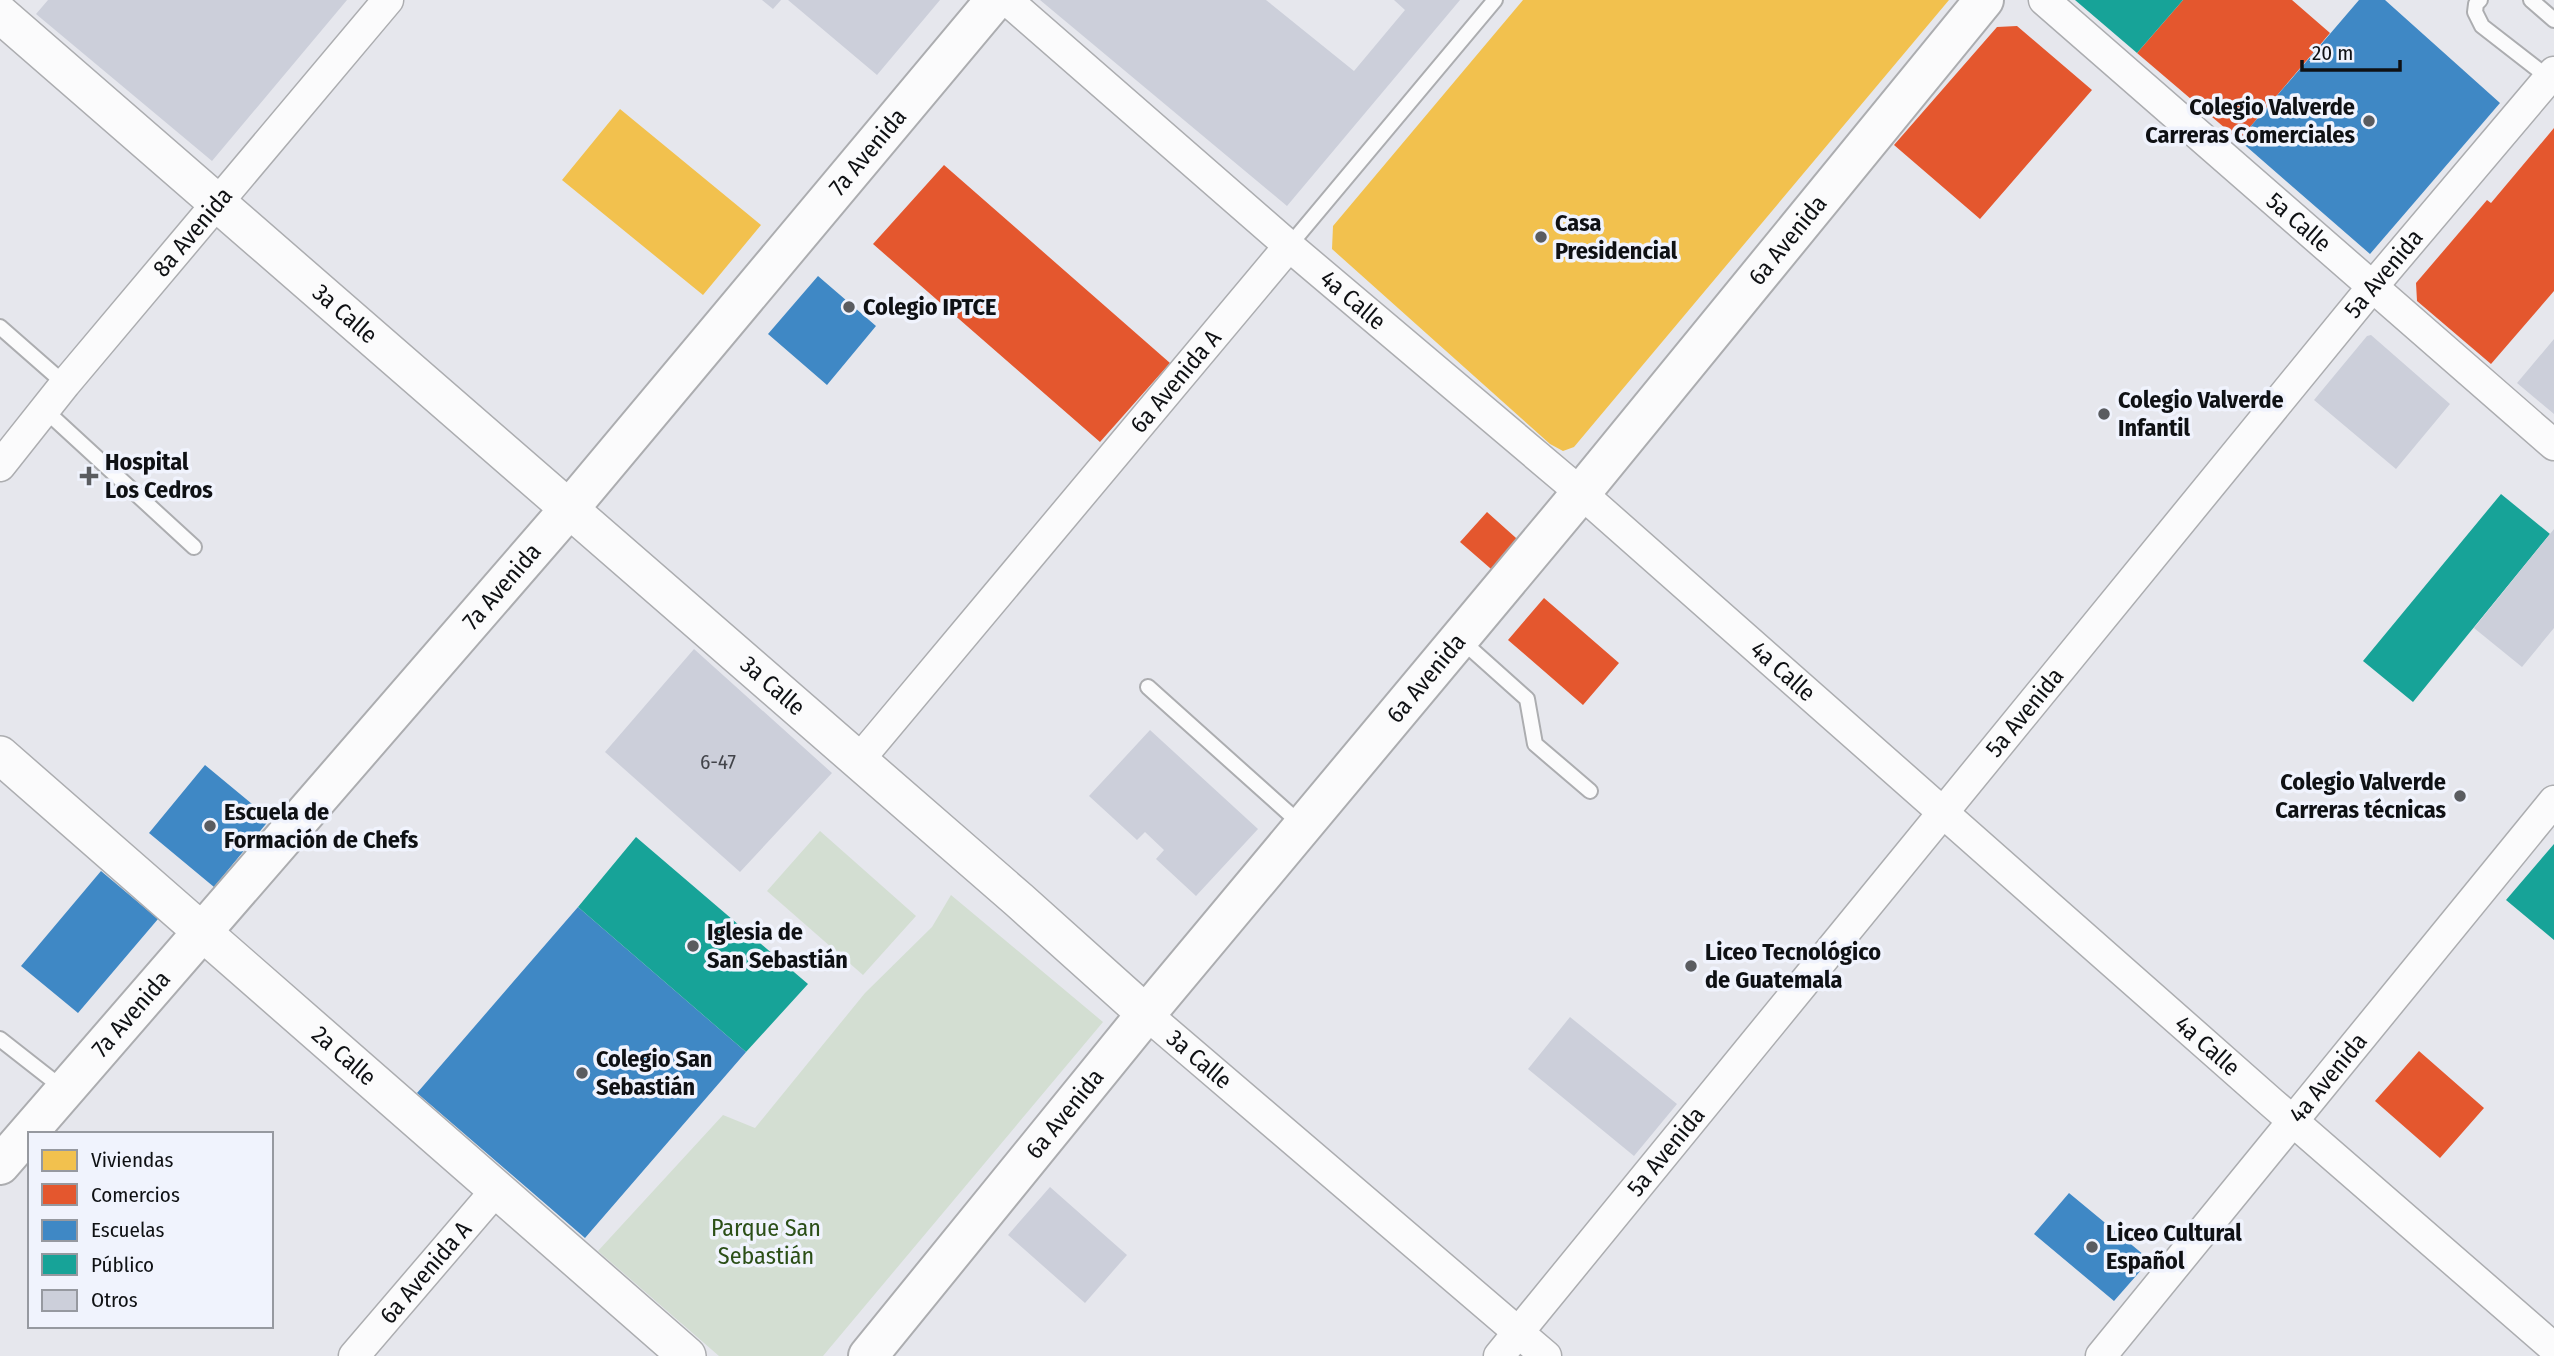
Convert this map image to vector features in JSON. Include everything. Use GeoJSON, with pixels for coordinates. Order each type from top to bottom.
{"type":"FeatureCollection","features":[{"type":"Feature","properties":{"kind":"main road","name":"7a Avenida"},"geometry":{"type":"LineString","coordinates":[[29,1132],[569,509],[995,0]]}},
{"type":"Feature","properties":{"kind":"main road","name":"6a Avenida"},"geometry":{"type":"LineString","coordinates":[[868,1356],[1146,1014],[1460,640],[1984,0]]}},
{"type":"Feature","properties":{"kind":"main road","name":"7a Avenida"},"geometry":{"type":"LineString","coordinates":[[0,1165],[28,1133]]}},
{"type":"Feature","properties":{"kind":"street","name":"8a Avenida"},"geometry":{"type":"LineString","coordinates":[[0,466],[65,384],[388,0]]}},
{"type":"Feature","properties":{"kind":"street","name":"4a Calle"},"geometry":{"type":"LineString","coordinates":[[1007,0],[1289,246],[1581,493],[2294,1121],[2543,1348]]}},
{"type":"Feature","properties":{"kind":"street","name":"5a Calle"},"geometry":{"type":"LineString","coordinates":[[2044,0],[2554,445]]}},
{"type":"Feature","properties":{"kind":"street","name":"3a Calle"},"geometry":{"type":"LineString","coordinates":[[0,14],[1146,1014],[1546,1356]]}},
{"type":"Feature","properties":{"kind":"street","name":"5a Avenida"},"geometry":{"type":"LineString","coordinates":[[1499,1356],[2372,286],[2551,75]]}},
{"type":"Feature","properties":{"kind":"street","name":"6a Avenida A"},"geometry":{"type":"LineString","coordinates":[[858,761],[1289,246]]}},
{"type":"Feature","properties":{"kind":"street","name":"2a Calle"},"geometry":{"type":"LineString","coordinates":[[0,755],[687,1356]]}},
{"type":"Feature","properties":{"kind":"street","name":"4a Avenida"},"geometry":{"type":"LineString","coordinates":[[2101,1356],[2554,801]]}},
{"type":"Feature","properties":{"kind":"street","name":"6a Avenida A"},"geometry":{"type":"LineString","coordinates":[[354,1356],[497,1189]]}},
{"type":"Feature","properties":{"kind":"lane","name":"6a Avenida A"},"geometry":{"type":"LineString","coordinates":[[1289,246],[1494,0]]}},
{"type":"Feature","properties":{"kind":"lane"},"geometry":{"type":"LineString","coordinates":[[2480,0],[2476,4],[2475,12],[2482,26],[2551,75]]}},
{"type":"Feature","properties":{"kind":"lane"},"geometry":{"type":"LineString","coordinates":[[2531,0],[2554,20]]}},
{"type":"Feature","properties":{"kind":"lane"},"geometry":{"type":"LineString","coordinates":[[0,327],[65,384]]}},
{"type":"Feature","properties":{"kind":"lane"},"geometry":{"type":"LineString","coordinates":[[46,411],[194,547]]}},
{"type":"Feature","properties":{"kind":"lane"},"geometry":{"type":"LineString","coordinates":[[1460,640],[1527,699],[1535,744],[1590,791]]}},
{"type":"Feature","properties":{"kind":"lane"},"geometry":{"type":"LineString","coordinates":[[1148,687],[1304,827]]}},
{"type":"Feature","properties":{"kind":"lane"},"geometry":{"type":"LineString","coordinates":[[0,1039],[65,1090]]}},
{"type":"Feature","properties":{"kind":"green space"},"geometry":{"type":"Polygon","coordinates":[[[820,831],[916,916],[863,975],[767,891],[820,831]]]}},
{"type":"Feature","properties":{"kind":"green space","name":"Parque San Sebastián"},"geometry":{"type":"Polygon","coordinates":[[[951,895],[1103,1022],[823,1356],[719,1356],[598,1251],[723,1115],[755,1128],[865,993],[932,927],[951,895]]]}},
{"type":"Feature","properties":{"kind":"building: Viviendas","name":"Casa Presidencial"},"geometry":{"type":"Polygon","coordinates":[[[1523,0],[1949,0],[1574,447],[1563,451],[1550,444],[1332,249],[1333,226],[1523,0]]]}},
{"type":"Feature","properties":{"kind":"building: Viviendas"},"geometry":{"type":"Polygon","coordinates":[[[620,109],[761,225],[703,295],[562,180],[620,109]]]}},
{"type":"Feature","properties":{"kind":"building: Comercios"},"geometry":{"type":"Polygon","coordinates":[[[2183,0],[2292,0],[2330,33],[2239,140],[2137,53],[2183,0]]]}},
{"type":"Feature","properties":{"kind":"building: Comercios"},"geometry":{"type":"Polygon","coordinates":[[[2017,26],[2092,90],[1980,219],[1894,145],[1997,27],[2017,26]]]}},
{"type":"Feature","properties":{"kind":"building: Comercios"},"geometry":{"type":"Polygon","coordinates":[[[2554,128],[2554,291],[2491,364],[2417,301],[2416,283],[2487,200],[2491,203],[2554,128]]]}},
{"type":"Feature","properties":{"kind":"building: Comercios"},"geometry":{"type":"Polygon","coordinates":[[[944,165],[1170,363],[1100,442],[873,244],[944,165]]]}},
{"type":"Feature","properties":{"kind":"building: Comercios"},"geometry":{"type":"Polygon","coordinates":[[[1487,512],[1525,546],[1498,575],[1460,542],[1487,512]]]}},
{"type":"Feature","properties":{"kind":"building: Comercios"},"geometry":{"type":"Polygon","coordinates":[[[1544,598],[1619,663],[1583,705],[1508,640],[1544,598]]]}},
{"type":"Feature","properties":{"kind":"building: Comercios"},"geometry":{"type":"Polygon","coordinates":[[[2419,1051],[2484,1108],[2440,1158],[2375,1101],[2419,1051]]]}},
{"type":"Feature","properties":{"kind":"building: Escuelas","name":"Colegio Valverde Carreras Comerciales"},"geometry":{"type":"Polygon","coordinates":[[[2359,0],[2385,0],[2500,103],[2370,254],[2239,140],[2359,0]]]}},
{"type":"Feature","properties":{"kind":"building: Escuelas"},"geometry":{"type":"Polygon","coordinates":[[[818,276],[876,326],[827,385],[768,334],[818,276]]]}},
{"type":"Feature","properties":{"kind":"building: Escuelas","name":"Escuela de Formación de Chefs"},"geometry":{"type":"Polygon","coordinates":[[[205,765],[270,819],[214,887],[149,833],[205,765]]]}},
{"type":"Feature","properties":{"kind":"building: Escuelas"},"geometry":{"type":"Polygon","coordinates":[[[101,871],[158,919],[78,1013],[21,966],[101,871]]]}},
{"type":"Feature","properties":{"kind":"building: Escuelas","name":"Colegio San Sebastián"},"geometry":{"type":"Polygon","coordinates":[[[578,907],[746,1052],[585,1238],[417,1093],[578,907]]]}},
{"type":"Feature","properties":{"kind":"building: Escuelas","name":"Liceo Cultural Español"},"geometry":{"type":"Polygon","coordinates":[[[2069,1193],[2150,1260],[2114,1301],[2034,1234],[2069,1193]]]}},
{"type":"Feature","properties":{"kind":"building: Público"},"geometry":{"type":"Polygon","coordinates":[[[2075,0],[2183,0],[2137,53],[2075,0]]]}},
{"type":"Feature","properties":{"kind":"building: Público"},"geometry":{"type":"Polygon","coordinates":[[[2501,494],[2550,534],[2413,702],[2363,661],[2501,494]]]}},
{"type":"Feature","properties":{"kind":"building: Público","name":"Iglesia de San Sebastián"},"geometry":{"type":"Polygon","coordinates":[[[636,837],[808,984],[746,1052],[578,907],[636,837]]]}},
{"type":"Feature","properties":{"kind":"building: Público"},"geometry":{"type":"Polygon","coordinates":[[[2554,844],[2554,940],[2506,900],[2554,844]]]}},
{"type":"Feature","properties":{"kind":"building: Otros"},"geometry":{"type":"Polygon","coordinates":[[[48,0],[347,0],[212,161],[36,14],[48,0]]]}},
{"type":"Feature","properties":{"kind":"building: Otros"},"geometry":{"type":"Polygon","coordinates":[[[762,0],[781,0],[773,9],[762,0]]]}},
{"type":"Feature","properties":{"kind":"building: Otros"},"geometry":{"type":"Polygon","coordinates":[[[788,0],[940,0],[877,75],[788,0]]]}},
{"type":"Feature","properties":{"kind":"building: Otros"},"geometry":{"type":"Polygon","coordinates":[[[1040,0],[1266,0],[1354,71],[1405,10],[1394,0],[1460,0],[1287,206],[1040,0]]]}},
{"type":"Feature","properties":{"kind":"building: Otros"},"geometry":{"type":"Polygon","coordinates":[[[2371,335],[2450,404],[2396,469],[2314,400],[2367,336],[2371,335]]]}},
{"type":"Feature","properties":{"kind":"building: Otros"},"geometry":{"type":"Polygon","coordinates":[[[2554,339],[2554,414],[2517,383],[2554,339]]]}},
{"type":"Feature","properties":{"kind":"building: Otros"},"geometry":{"type":"Polygon","coordinates":[[[2554,529],[2554,628],[2522,667],[2474,628],[2554,529]]]}},
{"type":"Feature","properties":{"kind":"building: Otros"},"geometry":{"type":"Polygon","coordinates":[[[694,649],[832,773],[740,872],[605,752],[694,649]]]}},
{"type":"Feature","properties":{"kind":"building: Otros"},"geometry":{"type":"Polygon","coordinates":[[[1150,730],[1258,829],[1196,896],[1156,859],[1164,850],[1145,832],[1137,840],[1089,796],[1150,730]]]}},
{"type":"Feature","properties":{"kind":"building: Otros"},"geometry":{"type":"Polygon","coordinates":[[[1570,1017],[1677,1104],[1634,1156],[1528,1069],[1570,1017]]]}},
{"type":"Feature","properties":{"kind":"building: Otros"},"geometry":{"type":"Polygon","coordinates":[[[1050,1187],[1127,1255],[1085,1303],[1008,1235],[1050,1187]]]}},
{"type":"Feature","properties":{"kind":"place","name":"Colegio Valverde Carreras Comerciales"},"geometry":{"type":"Point","coordinates":[2369,121]}},
{"type":"Feature","properties":{"kind":"place","name":"Casa Presidencial"},"geometry":{"type":"Point","coordinates":[1541,237]}},
{"type":"Feature","properties":{"kind":"place","name":"Colegio IPTCE"},"geometry":{"type":"Point","coordinates":[849,307]}},
{"type":"Feature","properties":{"kind":"place","name":"Colegio Valverde Infantil"},"geometry":{"type":"Point","coordinates":[2104,414]}},
{"type":"Feature","properties":{"kind":"place","name":"Hospital Los Cedros"},"geometry":{"type":"Point","coordinates":[89,476]}},
{"type":"Feature","properties":{"kind":"place","name":"Colegio Valverde Carreras técnicas"},"geometry":{"type":"Point","coordinates":[2460,796]}},
{"type":"Feature","properties":{"kind":"place","name":"Escuela de Formación de Chefs"},"geometry":{"type":"Point","coordinates":[210,826]}},
{"type":"Feature","properties":{"kind":"place","name":"Iglesia de San Sebastián"},"geometry":{"type":"Point","coordinates":[693,946]}},
{"type":"Feature","properties":{"kind":"place","name":"Liceo Tecnológico de Guatemala"},"geometry":{"type":"Point","coordinates":[1691,966]}},
{"type":"Feature","properties":{"kind":"place","name":"Colegio San Sebastián"},"geometry":{"type":"Point","coordinates":[582,1073]}},
{"type":"Feature","properties":{"kind":"place","name":"Liceo Cultural Español"},"geometry":{"type":"Point","coordinates":[2092,1247]}}]}
